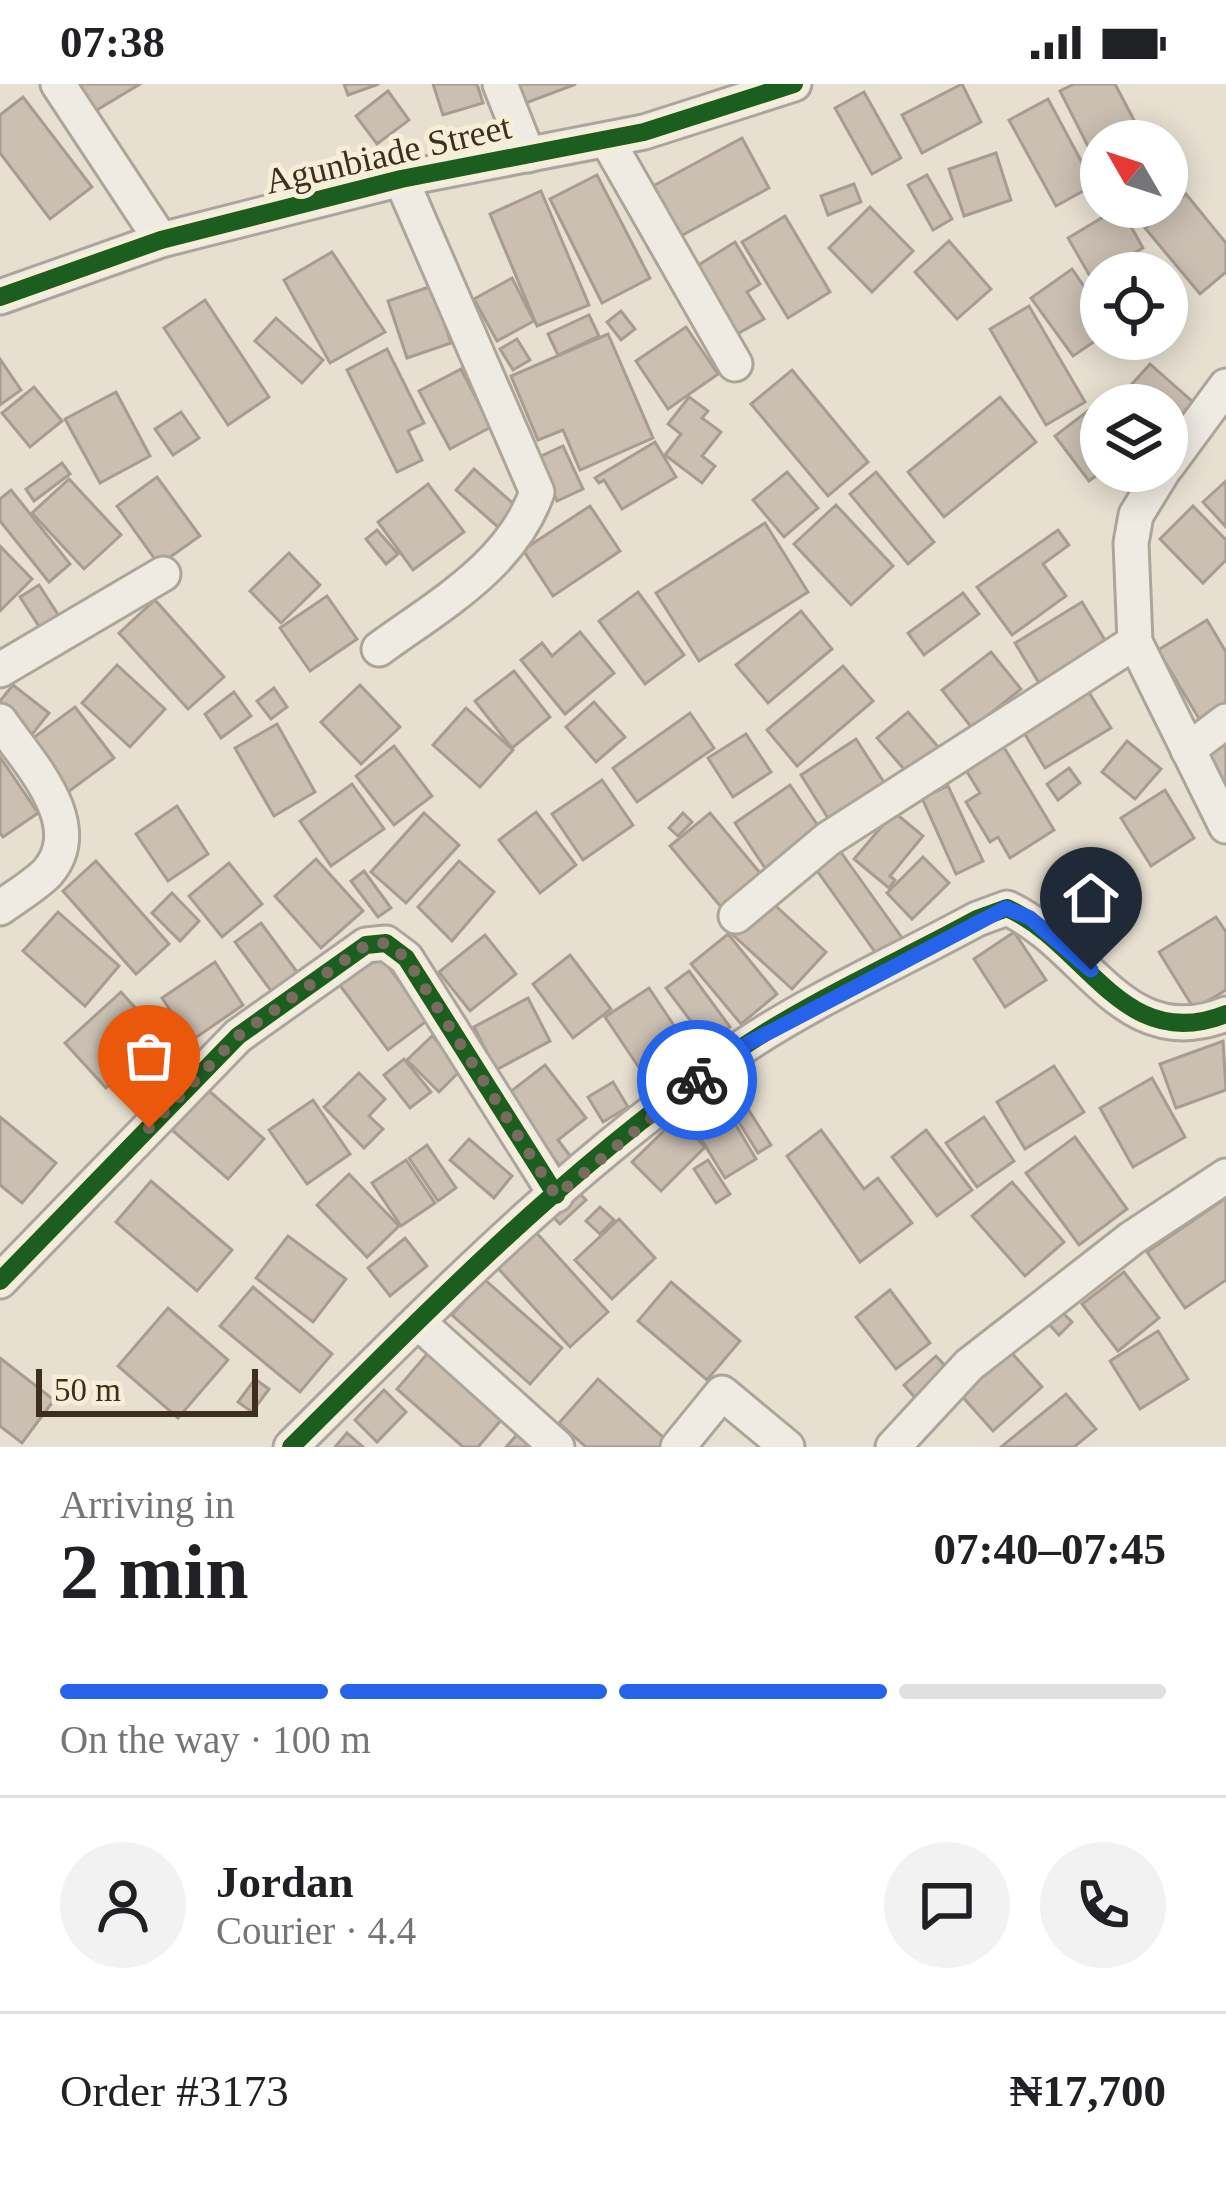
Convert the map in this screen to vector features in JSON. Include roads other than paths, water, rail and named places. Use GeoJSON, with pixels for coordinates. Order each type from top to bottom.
{"type":"FeatureCollection","features":[{"type":"Feature","properties":{"kind":"street"},"geometry":{"type":"LineString","coordinates":[[58,84],[161,240]]}},
{"type":"Feature","properties":{"kind":"street"},"geometry":{"type":"LineString","coordinates":[[500,84],[528,155]]}},
{"type":"Feature","properties":{"kind":"street","name":"Agunbiade Street"},"geometry":{"type":"LineString","coordinates":[[0,297],[161,240],[401,179],[607,140],[794,84]]}},
{"type":"Feature","properties":{"kind":"street"},"geometry":{"type":"LineString","coordinates":[[607,140],[735,364]]}},
{"type":"Feature","properties":{"kind":"street"},"geometry":{"type":"LineString","coordinates":[[379,650],[476,578],[518,536],[537,492],[401,179]]}},
{"type":"Feature","properties":{"kind":"street"},"geometry":{"type":"LineString","coordinates":[[1188,438],[1226,386]]}},
{"type":"Feature","properties":{"kind":"street"},"geometry":{"type":"LineString","coordinates":[[1150,492],[1136,515],[1131,543],[1135,642],[1226,826]]}},
{"type":"Feature","properties":{"kind":"street"},"geometry":{"type":"LineString","coordinates":[[0,670],[163,574]]}},
{"type":"Feature","properties":{"kind":"street"},"geometry":{"type":"LineString","coordinates":[[736,916],[827,839],[1135,642]]}},
{"type":"Feature","properties":{"kind":"street"},"geometry":{"type":"LineString","coordinates":[[0,721],[58,806],[62,842],[48,872],[0,908]]}},
{"type":"Feature","properties":{"kind":"street"},"geometry":{"type":"LineString","coordinates":[[1188,750],[1226,722]]}},
{"type":"Feature","properties":{"kind":"street"},"geometry":{"type":"LineString","coordinates":[[291,1447],[418,1322],[657,1109],[747,1044],[1006,908],[1030,918],[1091,970],[1121,1006],[1173,1024],[1204,1023],[1226,1014]]}},
{"type":"Feature","properties":{"kind":"street"},"geometry":{"type":"LineString","coordinates":[[0,1281],[238,1036],[366,945],[386,943],[406,958],[556,1196]]}},
{"type":"Feature","properties":{"kind":"street"},"geometry":{"type":"LineString","coordinates":[[893,1447],[969,1365],[1132,1238],[1226,1176]]}},
{"type":"Feature","properties":{"kind":"street"},"geometry":{"type":"LineString","coordinates":[[418,1322],[557,1447]]}},
{"type":"Feature","properties":{"kind":"street"},"geometry":{"type":"LineString","coordinates":[[678,1447],[722,1393],[787,1447]]}}]}
